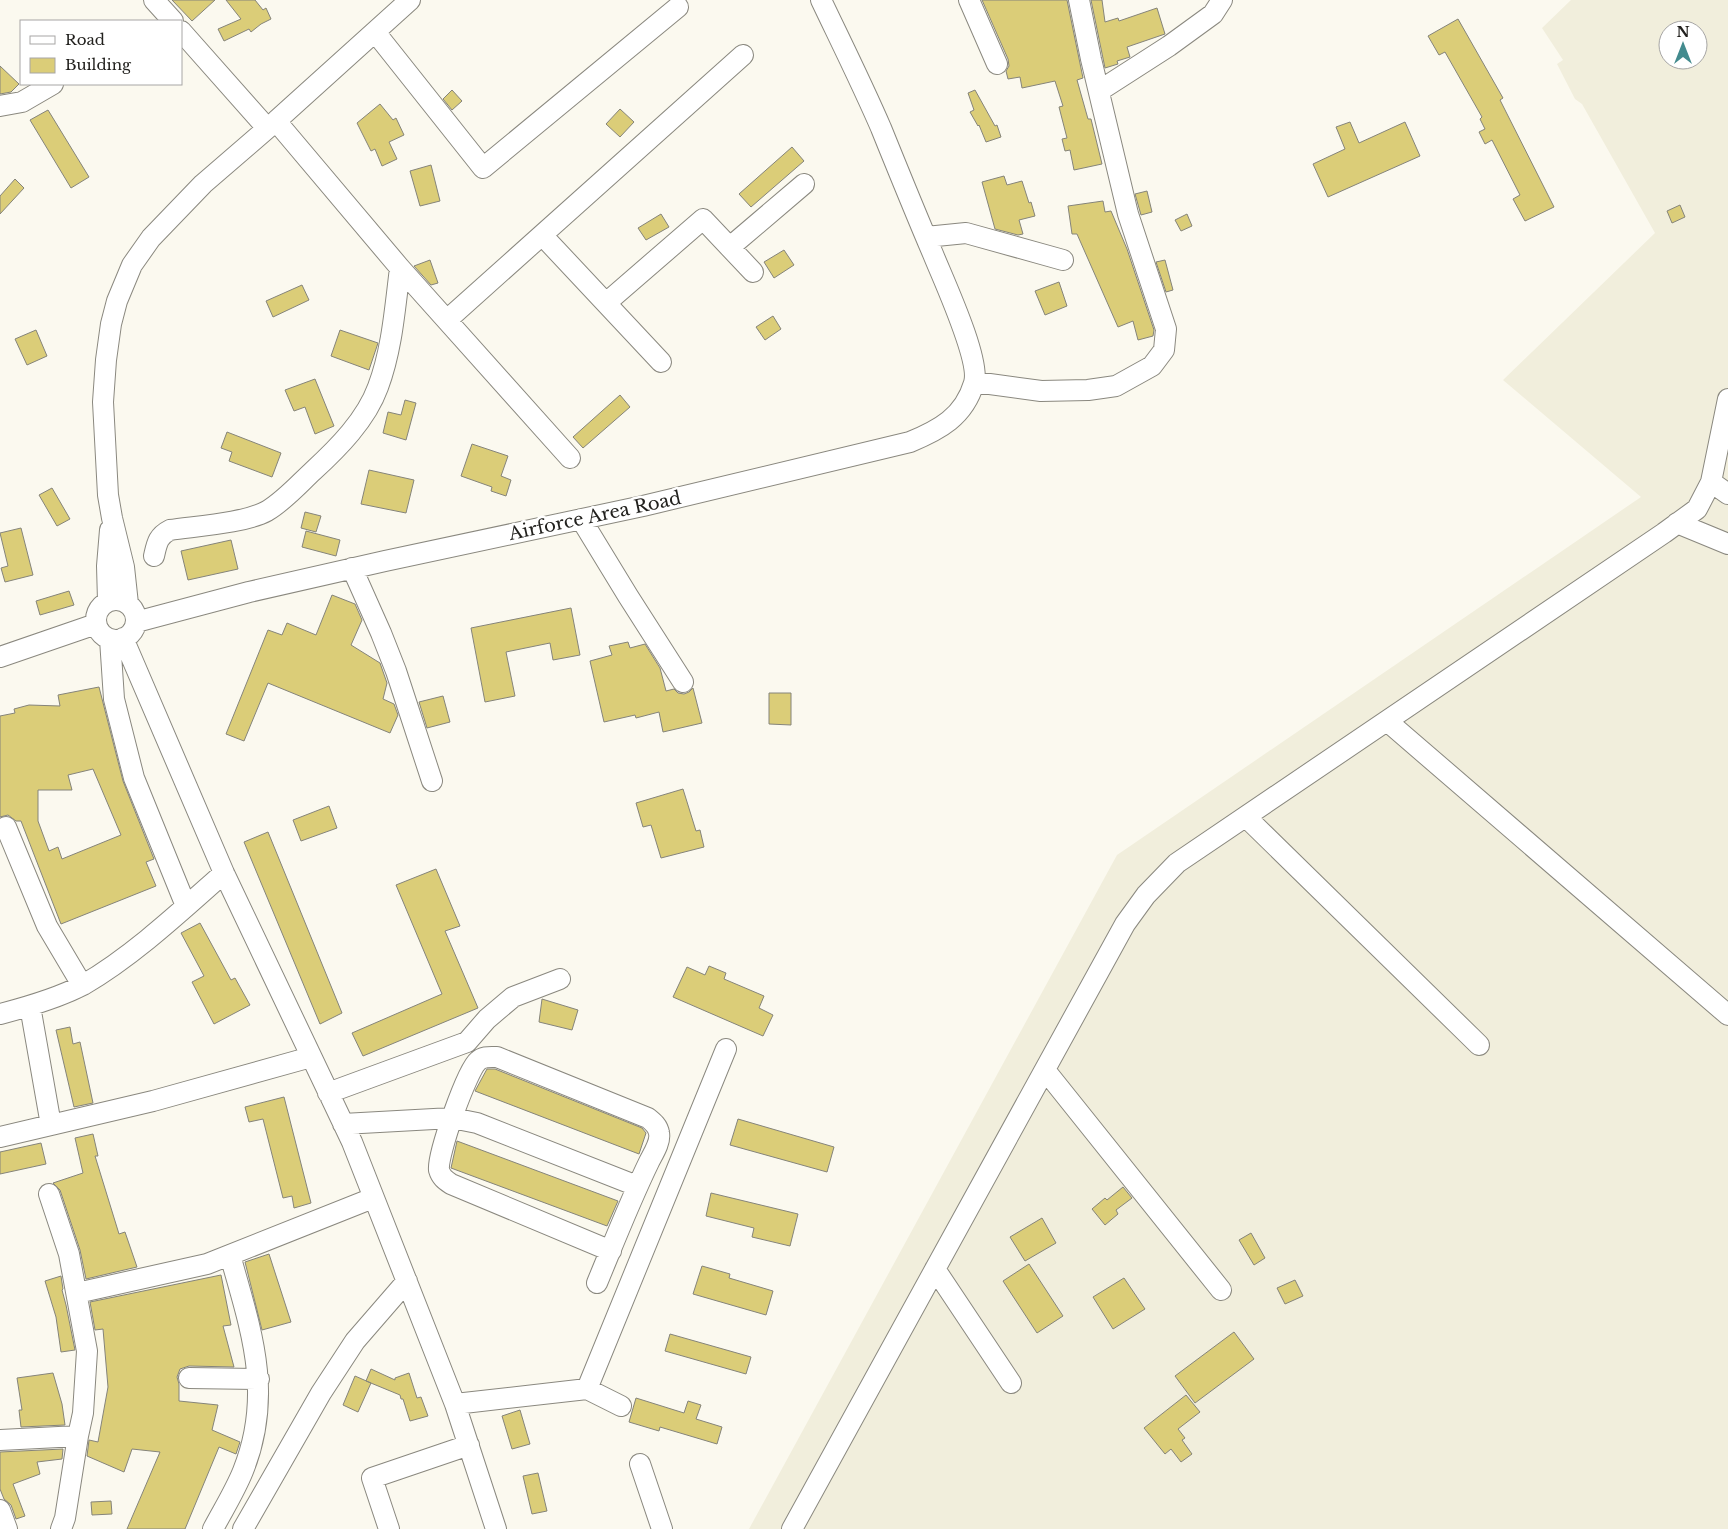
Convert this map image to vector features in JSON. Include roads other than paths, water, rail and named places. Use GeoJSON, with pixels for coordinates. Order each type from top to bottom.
{"type":"FeatureCollection","features":[{"type":"Feature","properties":{"kind":"street"},"geometry":{"type":"LineString","coordinates":[[154,0],[172,20]]}},
{"type":"Feature","properties":{"kind":"street"},"geometry":{"type":"LineString","coordinates":[[128,604],[124,566],[108,495],[104,402],[106,360],[111,324],[132,265],[151,238],[203,184],[410,0]]}},
{"type":"Feature","properties":{"kind":"street"},"geometry":{"type":"LineString","coordinates":[[821,0],[880,126],[963,327],[974,363],[975,382],[1041,391],[1088,390],[1116,386],[1152,366],[1164,350],[1166,329],[1128,214],[1079,0]]}},
{"type":"Feature","properties":{"kind":"street"},"geometry":{"type":"LineString","coordinates":[[969,0],[996,64]]}},
{"type":"Feature","properties":{"kind":"street"},"geometry":{"type":"LineString","coordinates":[[1099,91],[1169,46],[1213,14],[1222,0]]}},
{"type":"Feature","properties":{"kind":"street"},"geometry":{"type":"LineString","coordinates":[[375,32],[483,168],[678,7]]}},
{"type":"Feature","properties":{"kind":"street"},"geometry":{"type":"LineString","coordinates":[[182,32],[272,124],[570,458]]}},
{"type":"Feature","properties":{"kind":"street"},"geometry":{"type":"LineString","coordinates":[[182,56],[202,54]]}},
{"type":"Feature","properties":{"kind":"street"},"geometry":{"type":"LineString","coordinates":[[446,320],[743,55]]}},
{"type":"Feature","properties":{"kind":"street"},"geometry":{"type":"LineString","coordinates":[[0,106],[22,102],[51,85]]}},
{"type":"Feature","properties":{"kind":"street"},"geometry":{"type":"LineString","coordinates":[[730,247],[804,184]]}},
{"type":"Feature","properties":{"kind":"street"},"geometry":{"type":"LineString","coordinates":[[606,303],[703,219],[753,272]]}},
{"type":"Feature","properties":{"kind":"street"},"geometry":{"type":"LineString","coordinates":[[926,237],[966,233],[1063,260]]}},
{"type":"Feature","properties":{"kind":"street"},"geometry":{"type":"LineString","coordinates":[[542,235],[661,362]]}},
{"type":"Feature","properties":{"kind":"street"},"geometry":{"type":"LineString","coordinates":[[154,556],[158,540],[162,534],[170,530],[249,518],[267,511],[336,450],[362,416],[377,389],[387,358],[400,268]]}},
{"type":"Feature","properties":{"kind":"street","name":"Airforce Area Road"},"geometry":{"type":"LineString","coordinates":[[136,622],[352,568],[671,500],[910,442],[936,431],[952,419],[966,403],[975,382]]}},
{"type":"Feature","properties":{"kind":"street"},"geometry":{"type":"LineString","coordinates":[[792,1529],[1126,924],[1146,895],[1177,864],[1697,509],[1711,482],[1728,400]]}},
{"type":"Feature","properties":{"kind":"street"},"geometry":{"type":"LineString","coordinates":[[1711,482],[1728,494]]}},
{"type":"Feature","properties":{"kind":"street"},"geometry":{"type":"LineString","coordinates":[[108,601],[107,566],[112,518]]}},
{"type":"Feature","properties":{"kind":"street"},"geometry":{"type":"LineString","coordinates":[[581,519],[684,682]]}},
{"type":"Feature","properties":{"kind":"street"},"geometry":{"type":"LineString","coordinates":[[1678,523],[1728,544]]}},
{"type":"Feature","properties":{"kind":"street"},"geometry":{"type":"LineString","coordinates":[[352,568],[396,671],[432,781]]}},
{"type":"Feature","properties":{"kind":"street"},"geometry":{"type":"LineString","coordinates":[[122,600],[133,609],[136,622],[130,634],[117,638],[104,635],[96,624],[98,610],[108,601],[122,600]]}},
{"type":"Feature","properties":{"kind":"street"},"geometry":{"type":"LineString","coordinates":[[1,656],[96,624]]}},
{"type":"Feature","properties":{"kind":"street"},"geometry":{"type":"LineString","coordinates":[[117,638],[224,874],[343,1124],[455,1404],[496,1529]]}},
{"type":"Feature","properties":{"kind":"street"},"geometry":{"type":"LineString","coordinates":[[117,638],[114,699],[134,778],[186,906]]}},
{"type":"Feature","properties":{"kind":"street"},"geometry":{"type":"LineString","coordinates":[[1387,721],[1728,1015]]}},
{"type":"Feature","properties":{"kind":"street"},"geometry":{"type":"LineString","coordinates":[[1246,816],[1479,1044]]}},
{"type":"Feature","properties":{"kind":"street"},"geometry":{"type":"LineString","coordinates":[[6,827],[47,926],[82,985]]}},
{"type":"Feature","properties":{"kind":"street"},"geometry":{"type":"LineString","coordinates":[[0,1014],[30,1006],[82,985],[120,959],[224,874]]}},
{"type":"Feature","properties":{"kind":"street"},"geometry":{"type":"LineString","coordinates":[[328,1093],[467,1042],[487,1019],[513,997],[560,979]]}},
{"type":"Feature","properties":{"kind":"street"},"geometry":{"type":"LineString","coordinates":[[30,1006],[51,1125]]}},
{"type":"Feature","properties":{"kind":"street"},"geometry":{"type":"LineString","coordinates":[[587,1389],[726,1049]]}},
{"type":"Feature","properties":{"kind":"street"},"geometry":{"type":"LineString","coordinates":[[0,1137],[153,1102],[311,1057]]}},
{"type":"Feature","properties":{"kind":"street"},"geometry":{"type":"LineString","coordinates":[[597,1282],[611,1251],[637,1186],[657,1144],[660,1134],[656,1126],[648,1118],[497,1057],[485,1057],[479,1060],[473,1067],[452,1118],[440,1159],[439,1168],[442,1177],[451,1184],[611,1251]]}},
{"type":"Feature","properties":{"kind":"street"},"geometry":{"type":"LineString","coordinates":[[1045,1070],[1221,1290]]}},
{"type":"Feature","properties":{"kind":"street"},"geometry":{"type":"LineString","coordinates":[[343,1124],[452,1118],[477,1123],[637,1186]]}},
{"type":"Feature","properties":{"kind":"street"},"geometry":{"type":"LineString","coordinates":[[49,1194],[69,1254],[87,1351],[83,1413],[65,1518],[61,1529]]}},
{"type":"Feature","properties":{"kind":"street"},"geometry":{"type":"LineString","coordinates":[[77,1293],[207,1264],[373,1198]]}},
{"type":"Feature","properties":{"kind":"street"},"geometry":{"type":"LineString","coordinates":[[213,1529],[243,1471],[254,1433],[259,1403],[259,1379],[252,1331],[230,1255]]}},
{"type":"Feature","properties":{"kind":"street"},"geometry":{"type":"LineString","coordinates":[[935,1269],[1011,1383]]}},
{"type":"Feature","properties":{"kind":"street"},"geometry":{"type":"LineString","coordinates":[[242,1529],[321,1393],[355,1341],[407,1281]]}},
{"type":"Feature","properties":{"kind":"street"},"geometry":{"type":"LineString","coordinates":[[189,1378],[259,1379]]}},
{"type":"Feature","properties":{"kind":"street"},"geometry":{"type":"LineString","coordinates":[[455,1404],[587,1389],[621,1406]]}},
{"type":"Feature","properties":{"kind":"street"},"geometry":{"type":"LineString","coordinates":[[0,1440],[78,1436]]}},
{"type":"Feature","properties":{"kind":"street"},"geometry":{"type":"LineString","coordinates":[[389,1529],[372,1478],[469,1445]]}},
{"type":"Feature","properties":{"kind":"street"},"geometry":{"type":"LineString","coordinates":[[640,1464],[662,1529]]}},
{"type":"Feature","properties":{"kind":"street"},"geometry":{"type":"LineString","coordinates":[[0,1510],[7,1529]]}}]}
